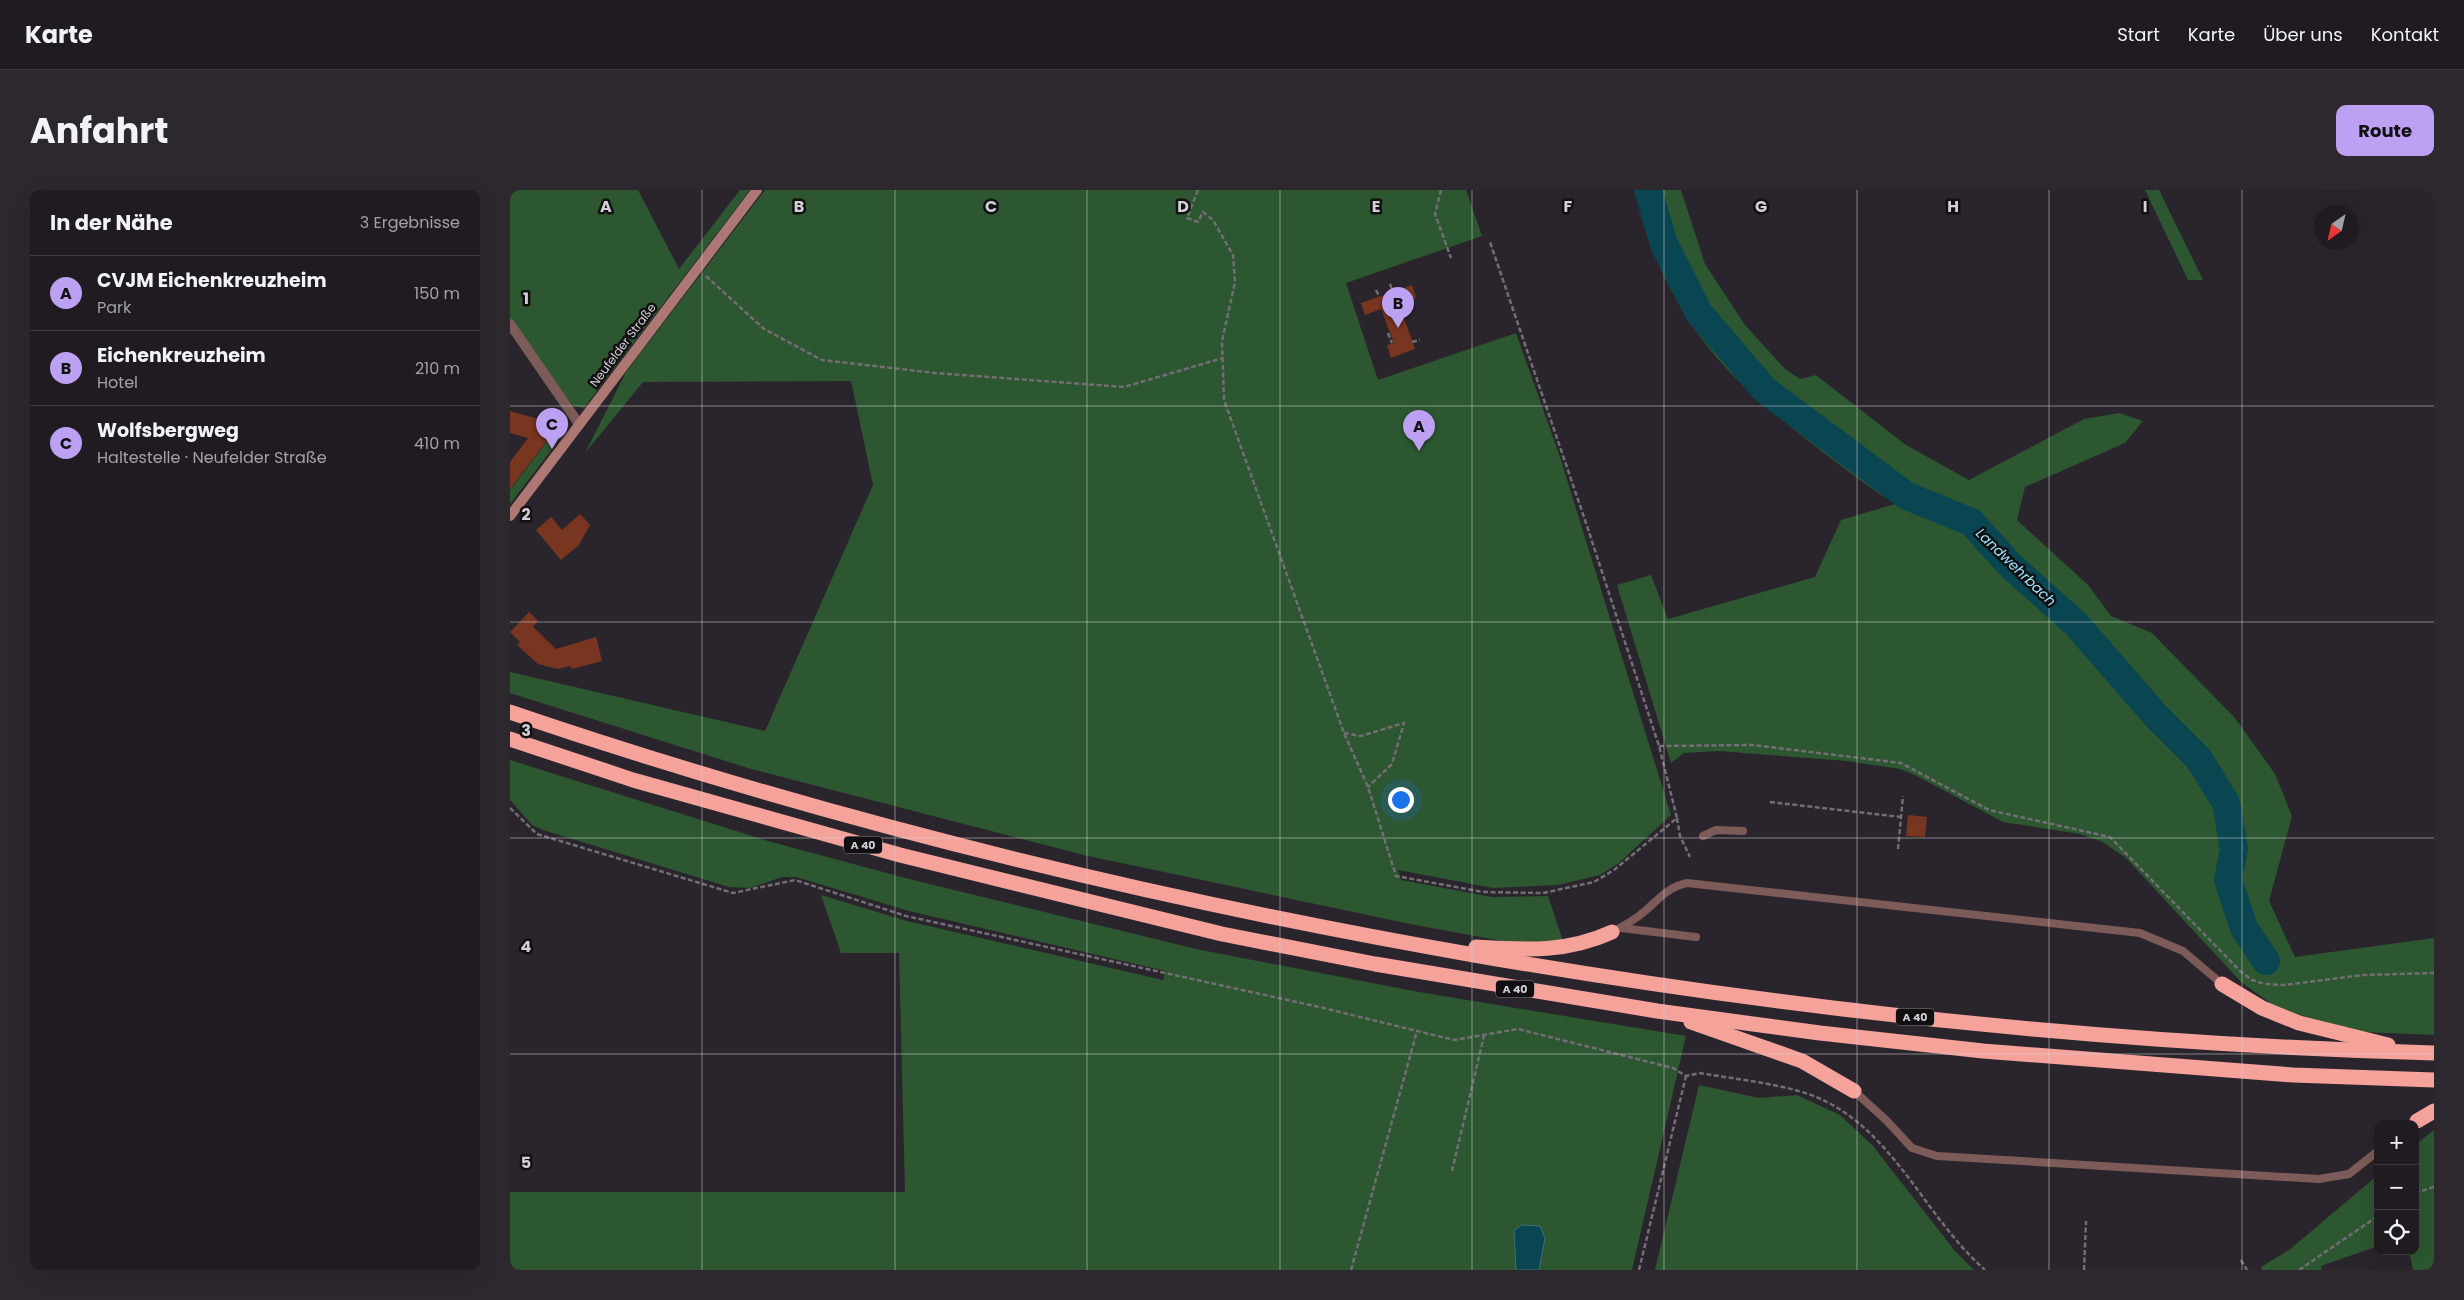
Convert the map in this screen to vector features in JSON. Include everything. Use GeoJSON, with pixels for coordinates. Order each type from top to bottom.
{"type":"FeatureCollection","features":[{"type":"Feature","properties":{"kind":"highway","name":"A 40"},"geometry":{"type":"LineString","coordinates":[[510,712],[719,780],[907,832],[1113,884],[1410,944],[1738,997],[1878,1014],[2157,1040],[2429,1053]]}},
{"type":"Feature","properties":{"kind":"highway","name":"A 40"},"geometry":{"type":"LineString","coordinates":[[510,739],[633,780],[900,855],[1222,934],[1375,964],[1657,1011],[1820,1033],[1993,1052],[2293,1075],[2434,1080]]}},
{"type":"Feature","properties":{"kind":"highway"},"geometry":{"type":"LineString","coordinates":[[1410,944],[1538,950],[1576,945],[1616,930]]}},
{"type":"Feature","properties":{"kind":"highway"},"geometry":{"type":"LineString","coordinates":[[2222,984],[2262,1008],[2300,1023],[2429,1053]]}},
{"type":"Feature","properties":{"kind":"highway"},"geometry":{"type":"LineString","coordinates":[[1657,1011],[1802,1061],[1854,1091]]}},
{"type":"Feature","properties":{"kind":"highway"},"geometry":{"type":"LineString","coordinates":[[2418,1120],[2434,1111]]}},
{"type":"Feature","properties":{"kind":"main road","name":"Neufelder Straße"},"geometry":{"type":"LineString","coordinates":[[510,516],[757,190]]}},
{"type":"Feature","properties":{"kind":"street"},"geometry":{"type":"LineString","coordinates":[[510,324],[580,424]]}},
{"type":"Feature","properties":{"kind":"lane"},"geometry":{"type":"LineString","coordinates":[[1703,836],[1716,830],[1744,831]]}},
{"type":"Feature","properties":{"kind":"lane"},"geometry":{"type":"LineString","coordinates":[[1616,930],[1644,912],[1666,891],[1676,885],[1687,883],[2140,933],[2183,951],[2222,984]]}},
{"type":"Feature","properties":{"kind":"lane"},"geometry":{"type":"LineString","coordinates":[[1616,930],[1696,937]]}},
{"type":"Feature","properties":{"kind":"lane"},"geometry":{"type":"LineString","coordinates":[[1854,1091],[1886,1120],[1912,1148],[1937,1156],[2319,1179],[2349,1174],[2374,1153]]}},
{"type":"Feature","properties":{"kind":"path"},"geometry":{"type":"LineString","coordinates":[[1198,190],[1187,218],[1198,222],[1203,212],[1213,220],[1233,255],[1235,282],[1222,341],[1224,400],[1344,733],[1368,787],[1396,876],[1483,892],[1543,893],[1594,882],[1614,870],[1676,818]]}},
{"type":"Feature","properties":{"kind":"path"},"geometry":{"type":"LineString","coordinates":[[1441,190],[1434,214],[1451,258]]}},
{"type":"Feature","properties":{"kind":"path"},"geometry":{"type":"LineString","coordinates":[[1490,242],[1586,522],[1659,746],[1680,836],[1690,857]]}},
{"type":"Feature","properties":{"kind":"path"},"geometry":{"type":"LineString","coordinates":[[706,276],[764,329],[822,360],[954,374],[1124,387],[1224,358]]}},
{"type":"Feature","properties":{"kind":"path"},"geometry":{"type":"LineString","coordinates":[[1390,284],[1393,292]]}},
{"type":"Feature","properties":{"kind":"path"},"geometry":{"type":"LineString","coordinates":[[1376,290],[1379,296]]}},
{"type":"Feature","properties":{"kind":"path"},"geometry":{"type":"LineString","coordinates":[[1388,333],[1392,343]]}},
{"type":"Feature","properties":{"kind":"path"},"geometry":{"type":"LineString","coordinates":[[1412,342],[1420,340]]}},
{"type":"Feature","properties":{"kind":"path"},"geometry":{"type":"LineString","coordinates":[[1344,733],[1361,736],[1404,723],[1392,764],[1368,787]]}},
{"type":"Feature","properties":{"kind":"path"},"geometry":{"type":"LineString","coordinates":[[1659,746],[1754,745],[1901,763],[1989,810],[2110,837],[2240,971],[2252,980],[2266,984],[2284,985],[2364,975],[2434,973]]}},
{"type":"Feature","properties":{"kind":"path"},"geometry":{"type":"LineString","coordinates":[[1898,849],[1904,796]]}},
{"type":"Feature","properties":{"kind":"path"},"geometry":{"type":"LineString","coordinates":[[1770,802],[1901,817]]}},
{"type":"Feature","properties":{"kind":"path"},"geometry":{"type":"LineString","coordinates":[[510,808],[537,834],[733,893],[795,880],[906,916],[1315,1006],[1454,1040],[1518,1029],[1673,1068],[1686,1076],[1700,1073],[1802,1092],[1826,1101],[1848,1114],[1880,1144],[1966,1253],[1985,1270]]}},
{"type":"Feature","properties":{"kind":"path"},"geometry":{"type":"LineString","coordinates":[[1352,1270],[1417,1031]]}},
{"type":"Feature","properties":{"kind":"path"},"geometry":{"type":"LineString","coordinates":[[1452,1172],[1484,1036]]}},
{"type":"Feature","properties":{"kind":"path"},"geometry":{"type":"LineString","coordinates":[[1639,1270],[1686,1076]]}},
{"type":"Feature","properties":{"kind":"path"},"geometry":{"type":"LineString","coordinates":[[2419,1192],[2434,1187]]}},
{"type":"Feature","properties":{"kind":"path"},"geometry":{"type":"LineString","coordinates":[[2299,1270],[2374,1219]]}},
{"type":"Feature","properties":{"kind":"path"},"geometry":{"type":"LineString","coordinates":[[2084,1270],[2086,1220]]}},
{"type":"Feature","properties":{"kind":"path"},"geometry":{"type":"LineString","coordinates":[[2242,1260],[2247,1270]]}},
{"type":"Feature","properties":{"kind":"green space"},"geometry":{"type":"Polygon","coordinates":[[[510,190],[638,190],[679,269],[740,190],[750,190],[584,408],[573,406],[510,319],[510,190]]]}},
{"type":"Feature","properties":{"kind":"green space"},"geometry":{"type":"Polygon","coordinates":[[[765,190],[1466,190],[1482,236],[1346,283],[1378,380],[1516,333],[1560,457],[1671,815],[1619,863],[1600,875],[1558,885],[1493,888],[1398,870],[1401,880],[1492,897],[1548,896],[1563,941],[1519,944],[1415,925],[1088,856],[751,769],[510,693],[510,672],[765,731],[873,485],[851,381],[643,382],[585,453],[626,372],[765,190]]]}},
{"type":"Feature","properties":{"kind":"green space"},"geometry":{"type":"Polygon","coordinates":[[[1638,190],[1681,190],[1705,264],[1745,325],[1785,369],[1800,379],[1816,375],[1906,445],[1969,480],[2084,419],[2119,413],[2143,421],[2125,443],[2025,487],[2017,520],[2088,585],[2111,616],[2152,633],[2235,718],[2275,774],[2292,816],[2269,901],[2295,957],[2434,938],[2434,1035],[2362,1032],[2289,1012],[2273,1005],[2241,982],[2126,858],[2101,841],[2080,834],[2003,822],[1917,776],[1900,769],[1847,761],[1718,751],[1684,753],[1671,763],[1617,585],[1651,575],[1668,619],[1815,577],[1841,520],[1895,504],[1792,428],[1732,374],[1714,354],[1682,310],[1668,284],[1650,238],[1638,190]]]}},
{"type":"Feature","properties":{"kind":"green space"},"geometry":{"type":"Polygon","coordinates":[[[2145,190],[2159,190],[2203,280],[2188,280],[2145,190]]]}},
{"type":"Feature","properties":{"kind":"green space"},"geometry":{"type":"Polygon","coordinates":[[[567,415],[569,427],[510,504],[510,490],[567,415]]]}},
{"type":"Feature","properties":{"kind":"green space"},"geometry":{"type":"Polygon","coordinates":[[[510,760],[768,841],[909,879],[1196,949],[1419,992],[1686,1036],[1632,1270],[1539,1270],[1545,1237],[1514,1230],[1516,1270],[510,1270],[510,1192],[905,1192],[899,953],[841,953],[821,895],[907,921],[1163,980],[1165,971],[909,911],[796,877],[782,877],[750,888],[729,887],[543,830],[532,825],[510,800],[510,760]]]}},
{"type":"Feature","properties":{"kind":"green space"},"geometry":{"type":"Polygon","coordinates":[[[1699,1085],[1759,1098],[1797,1095],[1840,1115],[1873,1146],[1955,1251],[1974,1270],[1655,1270],[1699,1085]]]}},
{"type":"Feature","properties":{"kind":"green space"},"geometry":{"type":"Polygon","coordinates":[[[2434,1130],[2434,1270],[2413,1270],[2410,1255],[2419,1255],[2419,1142],[2434,1130]]]}},
{"type":"Feature","properties":{"kind":"green space"},"geometry":{"type":"Polygon","coordinates":[[[2374,1178],[2374,1247],[2321,1266],[2322,1270],[2262,1270],[2261,1267],[2289,1250],[2374,1178]]]}},
{"type":"Feature","properties":{"kind":"water"},"geometry":{"type":"Polygon","coordinates":[[[1522,1225],[1540,1226],[1545,1238],[1539,1270],[1516,1270],[1514,1230],[1522,1225]]]}},
{"type":"Feature","properties":{"kind":"building"},"geometry":{"type":"Polygon","coordinates":[[[1412,285],[1416,298],[1399,304],[1415,349],[1391,358],[1387,345],[1394,343],[1381,309],[1365,315],[1361,303],[1412,285]]]}},
{"type":"Feature","properties":{"kind":"building"},"geometry":{"type":"Polygon","coordinates":[[[510,411],[559,425],[510,489],[510,462],[528,438],[510,433],[510,411]]]}},
{"type":"Feature","properties":{"kind":"building"},"geometry":{"type":"Polygon","coordinates":[[[580,514],[590,525],[579,545],[561,560],[536,530],[551,517],[562,530],[580,514]]]}},
{"type":"Feature","properties":{"kind":"building"},"geometry":{"type":"Polygon","coordinates":[[[529,612],[538,621],[533,627],[556,649],[596,637],[602,661],[572,669],[570,666],[558,669],[538,664],[517,645],[520,642],[510,632],[529,612]]]}},
{"type":"Feature","properties":{"kind":"building"},"geometry":{"type":"Polygon","coordinates":[[[1908,815],[1927,817],[1925,837],[1906,836],[1908,815]]]}},
{"type":"Feature","properties":{"kind":"waterway","name":"Landwehrbach"},"geometry":{"type":"LineString","coordinates":[[1648,190],[1664,244],[1699,313],[1765,390],[1907,496],[1971,522],[2011,566],[2076,624],[2156,716],[2199,759],[2226,803],[2234,849],[2228,880],[2244,928],[2266,961]]}},
{"type":"Feature","properties":{"kind":"place","name":"Eichenkreuzheim"},"geometry":{"type":"Point","coordinates":[1398,328]}},
{"type":"Feature","properties":{"kind":"place","name":"Wolfsbergweg"},"geometry":{"type":"Point","coordinates":[552,449]}},
{"type":"Feature","properties":{"kind":"place","name":"CVJM Eichenkreuzheim"},"geometry":{"type":"Point","coordinates":[1419,451]}}]}
